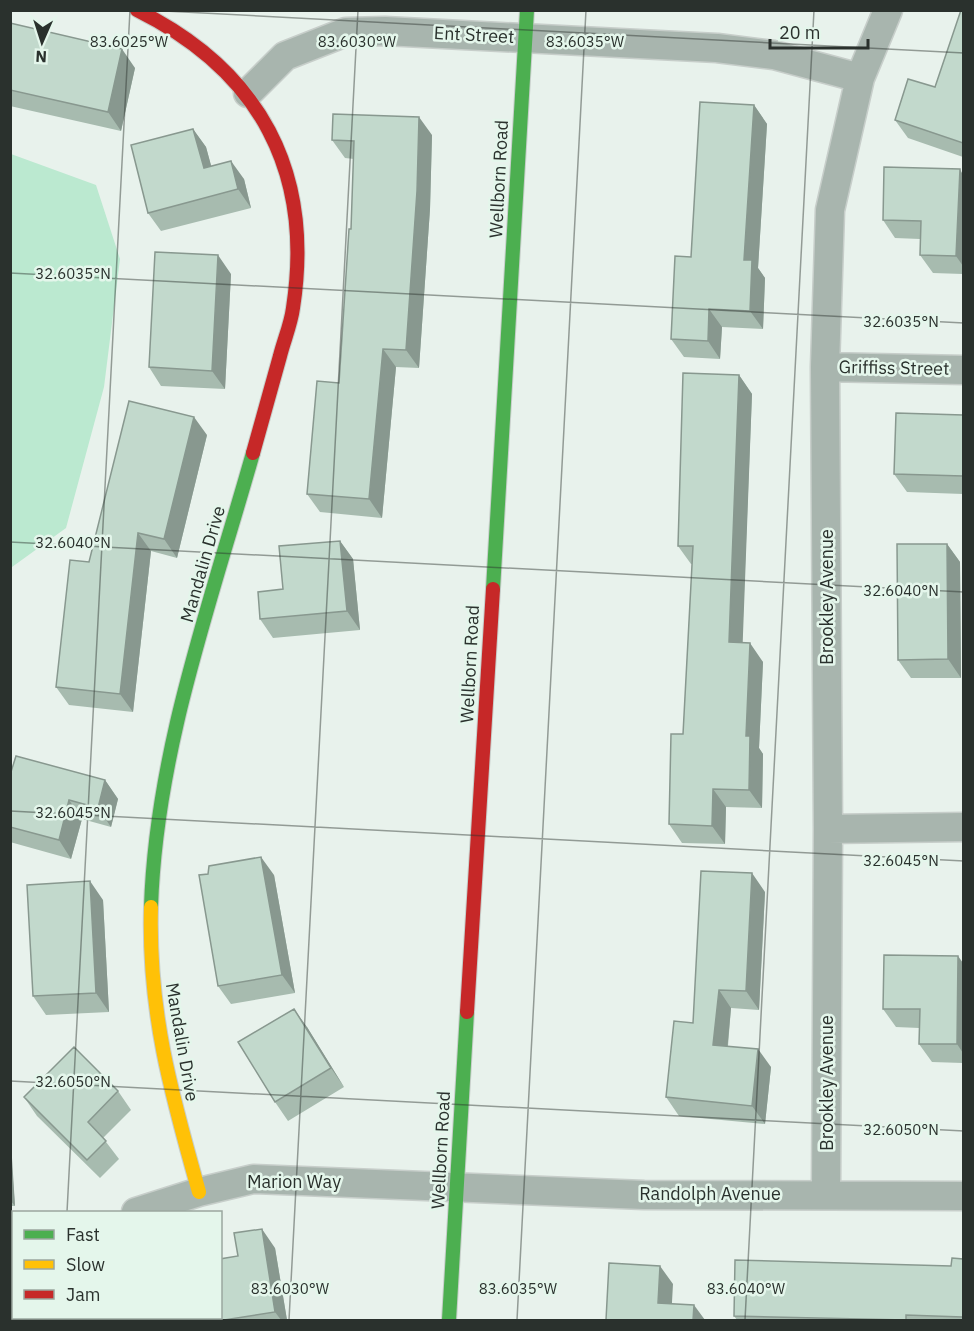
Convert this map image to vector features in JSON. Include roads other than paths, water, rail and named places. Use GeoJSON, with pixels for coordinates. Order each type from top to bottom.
{"type":"FeatureCollection","features":[{"type":"Feature","properties":{"kind":"street","name":"Mandalin Drive"},"geometry":{"type":"LineString","coordinates":[[137,10],[195,41],[248,93],[269,130],[288,176],[298,223],[298,259],[293,310],[170,747],[159,805],[152,866],[152,976],[159,1034],[170,1088],[200,1192]]}},
{"type":"Feature","properties":{"kind":"street","name":"Brookley Avenue"},"geometry":{"type":"LineString","coordinates":[[826,1194],[828,829],[825,367],[830,210],[860,78],[888,10]]}},
{"type":"Feature","properties":{"kind":"street","name":"Ent Street"},"geometry":{"type":"LineString","coordinates":[[248,93],[285,56],[346,32],[526,24],[774,55],[860,78]]}},
{"type":"Feature","properties":{"kind":"street","name":"Wellborn Road"},"geometry":{"type":"LineString","coordinates":[[448,1320],[526,24]]}},
{"type":"Feature","properties":{"kind":"street","name":"Griffiss Street"},"geometry":{"type":"LineString","coordinates":[[825,367],[963,370]]}},
{"type":"Feature","properties":{"kind":"street"},"geometry":{"type":"LineString","coordinates":[[828,829],[963,827]]}},
{"type":"Feature","properties":{"kind":"street","name":"Marion Way"},"geometry":{"type":"LineString","coordinates":[[139,1211],[200,1192],[253,1179],[456,1188]]}},
{"type":"Feature","properties":{"kind":"street","name":"Randolph Avenue"},"geometry":{"type":"LineString","coordinates":[[456,1188],[644,1195],[963,1196]]}}]}
